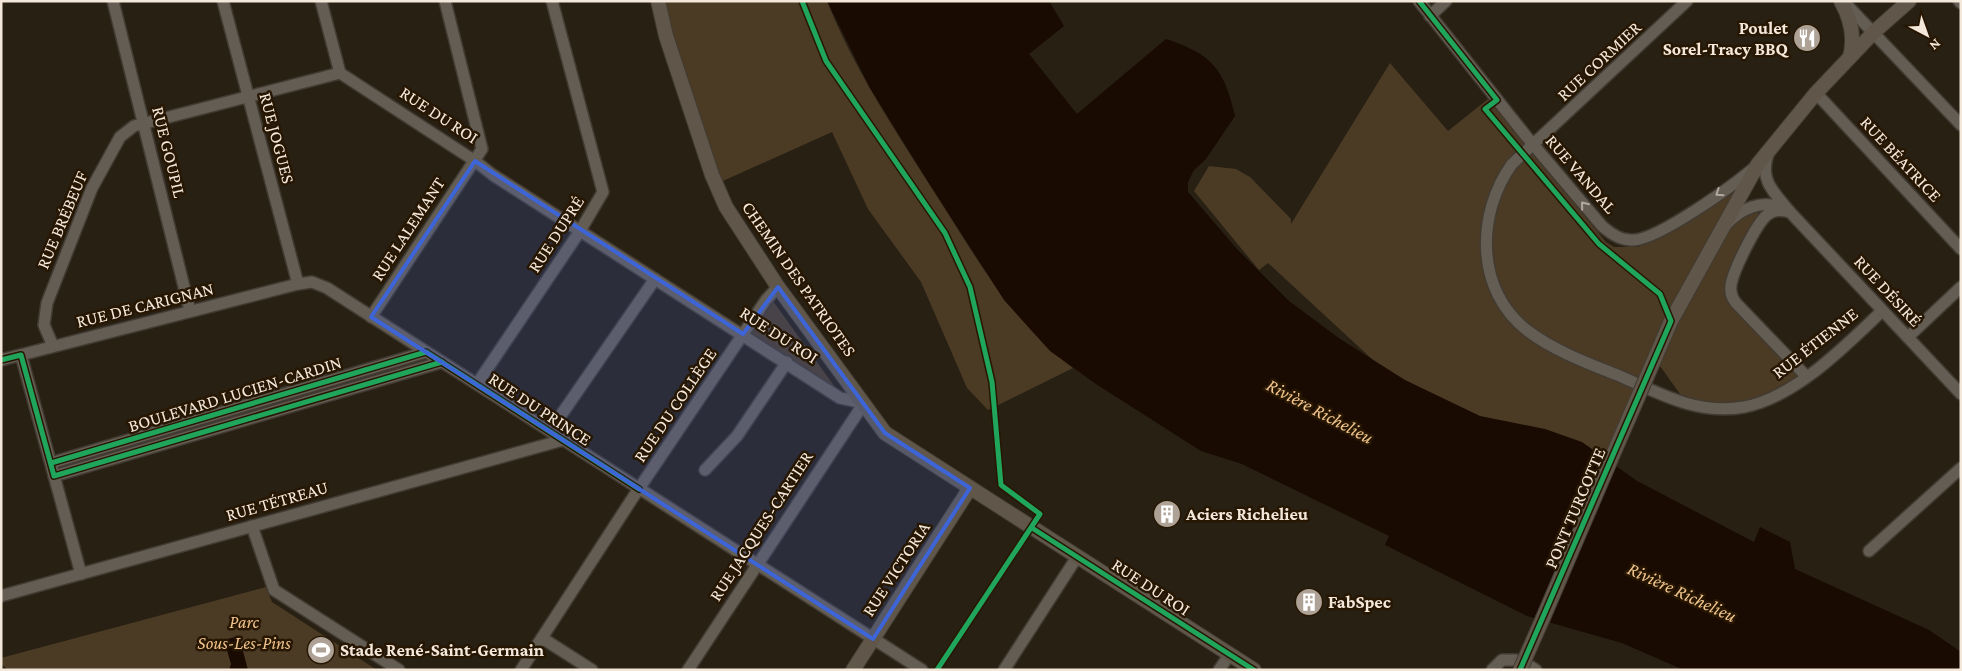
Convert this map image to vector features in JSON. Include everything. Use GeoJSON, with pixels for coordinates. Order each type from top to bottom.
{"type":"FeatureCollection","features":[{"type":"Feature","properties":{"kind":"main road","name":"CHEMIN DES PATRIOTES"},"geometry":{"type":"LineString","coordinates":[[658,1],[666,36],[718,191],[735,224],[778,287],[864,403]]}},
{"type":"Feature","properties":{"kind":"main road"},"geometry":{"type":"LineString","coordinates":[[1842,1],[1852,30],[1853,46],[1850,57]]}},
{"type":"Feature","properties":{"kind":"main road","name":"PONT TURCOTTE"},"geometry":{"type":"LineString","coordinates":[[1526,666],[1671,321],[1758,164],[1816,93],[1874,32],[1909,1]]}},
{"type":"Feature","properties":{"kind":"main road","name":"RUE DU ROI"},"geometry":{"type":"LineString","coordinates":[[864,403],[885,433],[1254,670]]}},
{"type":"Feature","properties":{"kind":"main road","name":"RUE VICTORIA"},"geometry":{"type":"LineString","coordinates":[[853,670],[970,488]]}},
{"type":"Feature","properties":{"kind":"street","name":"RUE GOUPIL"},"geometry":{"type":"LineString","coordinates":[[113,1],[190,311]]}},
{"type":"Feature","properties":{"kind":"street","name":"RUE JOGUES"},"geometry":{"type":"LineString","coordinates":[[223,1],[298,284]]}},
{"type":"Feature","properties":{"kind":"street"},"geometry":{"type":"LineString","coordinates":[[321,1],[340,73]]}},
{"type":"Feature","properties":{"kind":"street","name":"RUE LALEMANT"},"geometry":{"type":"LineString","coordinates":[[371,317],[482,149],[445,1]]}},
{"type":"Feature","properties":{"kind":"street","name":"RUE DUPRÉ"},"geometry":{"type":"LineString","coordinates":[[477,384],[580,231],[603,192],[552,1]]}},
{"type":"Feature","properties":{"kind":"street","name":"RUE VANDAL"},"geometry":{"type":"LineString","coordinates":[[1419,1],[1533,145],[1602,226],[1615,236],[1632,241],[1641,240],[1664,230],[1746,175],[1758,164]]}},
{"type":"Feature","properties":{"kind":"street"},"geometry":{"type":"LineString","coordinates":[[1430,16],[1446,1]]}},
{"type":"Feature","properties":{"kind":"street","name":"RUE CORMIER"},"geometry":{"type":"LineString","coordinates":[[1680,402],[1574,357],[1539,339],[1517,320],[1499,296],[1486,253],[1488,217],[1493,197],[1512,164],[1688,1]]}},
{"type":"Feature","properties":{"kind":"street"},"geometry":{"type":"LineString","coordinates":[[1842,1],[1874,32],[1961,125]]}},
{"type":"Feature","properties":{"kind":"street","name":"RUE BRÉBEUF"},"geometry":{"type":"LineString","coordinates":[[52,346],[44,324],[44,312],[92,188],[120,137],[134,126],[340,73]]}},
{"type":"Feature","properties":{"kind":"street","name":"RUE DU ROI"},"geometry":{"type":"LineString","coordinates":[[340,73],[474,160],[492,175],[787,362],[840,398],[864,403]]}},
{"type":"Feature","properties":{"kind":"street","name":"RUE BÉATRICE"},"geometry":{"type":"LineString","coordinates":[[1816,93],[1961,249]]}},
{"type":"Feature","properties":{"kind":"street","name":"RUE DÉSIRÉ"},"geometry":{"type":"LineString","coordinates":[[1770,148],[1764,167],[1766,179],[1790,212],[1961,394]]}},
{"type":"Feature","properties":{"kind":"street"},"geometry":{"type":"LineString","coordinates":[[1721,232],[1734,216],[1756,206],[1777,206],[1790,212]]}},
{"type":"Feature","properties":{"kind":"street"},"geometry":{"type":"LineString","coordinates":[[1790,212],[1777,210],[1759,224],[1733,276],[1731,292],[1736,303],[1806,376]]}},
{"type":"Feature","properties":{"kind":"street"},"geometry":{"type":"LineString","coordinates":[[550,431],[654,279]]}},
{"type":"Feature","properties":{"kind":"street","name":"RUE DU PRINCE"},"geometry":{"type":"LineString","coordinates":[[298,284],[312,282],[327,288],[922,670]]}},
{"type":"Feature","properties":{"kind":"street","name":"RUE DE CARIGNAN"},"geometry":{"type":"LineString","coordinates":[[1,360],[298,284]]}},
{"type":"Feature","properties":{"kind":"street","name":"RUE DU COLLÈGE"},"geometry":{"type":"LineString","coordinates":[[522,670],[639,489],[743,334],[778,287]]}},
{"type":"Feature","properties":{"kind":"street"},"geometry":{"type":"LineString","coordinates":[[1908,337],[1961,287]]}},
{"type":"Feature","properties":{"kind":"street","name":"RUE ÉTIENNE"},"geometry":{"type":"LineString","coordinates":[[1680,402],[1714,410],[1746,406],[1772,398],[1806,376],[1843,348],[1882,311]]}},
{"type":"Feature","properties":{"kind":"street","name":"BOULEVARD LUCIEN-CARDIN"},"geometry":{"type":"LineString","coordinates":[[51,463],[426,352]]}},
{"type":"Feature","properties":{"kind":"street"},"geometry":{"type":"LineString","coordinates":[[21,355],[81,574]]}},
{"type":"Feature","properties":{"kind":"street","name":"BOULEVARD LUCIEN-CARDIN"},"geometry":{"type":"LineString","coordinates":[[54,476],[442,362]]}},
{"type":"Feature","properties":{"kind":"street"},"geometry":{"type":"LineString","coordinates":[[705,470],[737,436],[787,362]]}},
{"type":"Feature","properties":{"kind":"street"},"geometry":{"type":"LineString","coordinates":[[320,383],[324,397]]}},
{"type":"Feature","properties":{"kind":"street","name":"RUE JACQUES-CARTIER"},"geometry":{"type":"LineString","coordinates":[[688,670],[864,403]]}},
{"type":"Feature","properties":{"kind":"street","name":"BOULEVARD LUCIEN-CARDIN"},"geometry":{"type":"LineString","coordinates":[[240,407],[243,420]]}},
{"type":"Feature","properties":{"kind":"street"},"geometry":{"type":"LineString","coordinates":[[149,434],[152,447]]}},
{"type":"Feature","properties":{"kind":"street","name":"RUE TÉTREAU"},"geometry":{"type":"LineString","coordinates":[[1,596],[563,440]]}},
{"type":"Feature","properties":{"kind":"street"},"geometry":{"type":"LineString","coordinates":[[1869,551],[1961,468]]}},
{"type":"Feature","properties":{"kind":"street"},"geometry":{"type":"LineString","coordinates":[[252,526],[274,590],[399,670]]}},
{"type":"Feature","properties":{"kind":"street"},"geometry":{"type":"LineString","coordinates":[[1004,670],[1077,556]]}},
{"type":"Feature","properties":{"kind":"street"},"geometry":{"type":"LineString","coordinates":[[542,638],[592,670]]}},
{"type":"Feature","properties":{"kind":"street"},"geometry":{"type":"LineString","coordinates":[[1219,670],[1230,654]]}},
{"type":"Feature","properties":{"kind":"street"},"geometry":{"type":"LineString","coordinates":[[1492,670],[1502,660],[1526,666]]}},
{"type":"Feature","properties":{"kind":"highlighted area"},"geometry":{"type":"Polygon","coordinates":[[[475,161],[743,334],[778,287],[885,433],[970,488],[873,639],[371,317],[475,161]]]}},
{"type":"Feature","properties":{"kind":"green space"},"geometry":{"type":"Polygon","coordinates":[[[659,1],[827,1],[837,25],[874,96],[994,284],[1030,329],[1073,368],[988,410],[967,388],[921,282],[868,209],[832,132],[716,184],[659,1]]]}},
{"type":"Feature","properties":{"kind":"green space"},"geometry":{"type":"Polygon","coordinates":[[[1390,63],[1448,131],[1488,99],[1606,242],[1614,247],[1639,247],[1746,175],[1723,228],[1748,213],[1766,215],[1731,292],[1806,376],[1746,406],[1680,403],[1680,394],[1655,359],[1601,468],[1400,385],[1268,263],[1259,270],[1194,191],[1209,166],[1236,169],[1250,177],[1291,219],[1291,224],[1390,63]]]}},
{"type":"Feature","properties":{"kind":"green space"},"geometry":{"type":"Polygon","coordinates":[[[770,297],[840,394],[746,333],[770,297]]]}},
{"type":"Feature","properties":{"kind":"green space","name":"Parc Sous-Les-Pins"},"geometry":{"type":"Polygon","coordinates":[[[266,587],[272,602],[377,670],[8,670],[1,664],[1,658],[266,587]]]}},
{"type":"Feature","properties":{"kind":"water","name":"Rivière Richelieu"},"geometry":{"type":"Polygon","coordinates":[[[827,1],[1049,1],[1064,26],[1029,54],[1077,114],[1166,39],[1195,51],[1214,66],[1220,75],[1226,86],[1235,116],[1206,159],[1194,170],[1188,182],[1188,192],[1236,248],[1289,301],[1340,339],[1405,380],[1480,416],[1545,429],[1582,442],[1637,481],[1754,542],[1760,527],[1790,542],[1795,569],[1929,630],[1961,652],[1961,670],[1684,670],[1622,643],[1527,616],[1385,545],[1389,536],[1242,464],[1201,451],[1096,384],[1050,351],[1004,300],[870,88],[827,1]]]}},
{"type":"Feature","properties":{"kind":"water"},"geometry":{"type":"Polygon","coordinates":[[[239,636],[248,670],[229,670],[231,664],[224,640],[239,636]]]}},
{"type":"Feature","properties":{"kind":"cycle path"},"geometry":{"type":"LineString","coordinates":[[802,1],[826,61],[945,233],[970,287],[992,382],[1001,485],[1040,514],[937,670]]}},
{"type":"Feature","properties":{"kind":"cycle path"},"geometry":{"type":"LineString","coordinates":[[1419,1],[1497,100],[1485,109],[1599,244],[1660,294],[1671,321],[1520,670]]}},
{"type":"Feature","properties":{"kind":"cycle path"},"geometry":{"type":"LineString","coordinates":[[51,463],[426,352],[639,489]]}},
{"type":"Feature","properties":{"kind":"cycle path"},"geometry":{"type":"LineString","coordinates":[[1,360],[21,355],[54,476],[442,362]]}},
{"type":"Feature","properties":{"kind":"cycle path"},"geometry":{"type":"LineString","coordinates":[[1032,528],[1254,670]]}},
{"type":"Feature","properties":{"kind":"place","name":"Poulet Sorel-Tracy BBQ"},"geometry":{"type":"Point","coordinates":[1807,38]}},
{"type":"Feature","properties":{"kind":"place","name":"Aciers Richelieu"},"geometry":{"type":"Point","coordinates":[1167,514]}},
{"type":"Feature","properties":{"kind":"place","name":"FabSpec"},"geometry":{"type":"Point","coordinates":[1309,602]}},
{"type":"Feature","properties":{"kind":"place","name":"Stade René-Saint-Germain"},"geometry":{"type":"Point","coordinates":[321,650]}}]}
